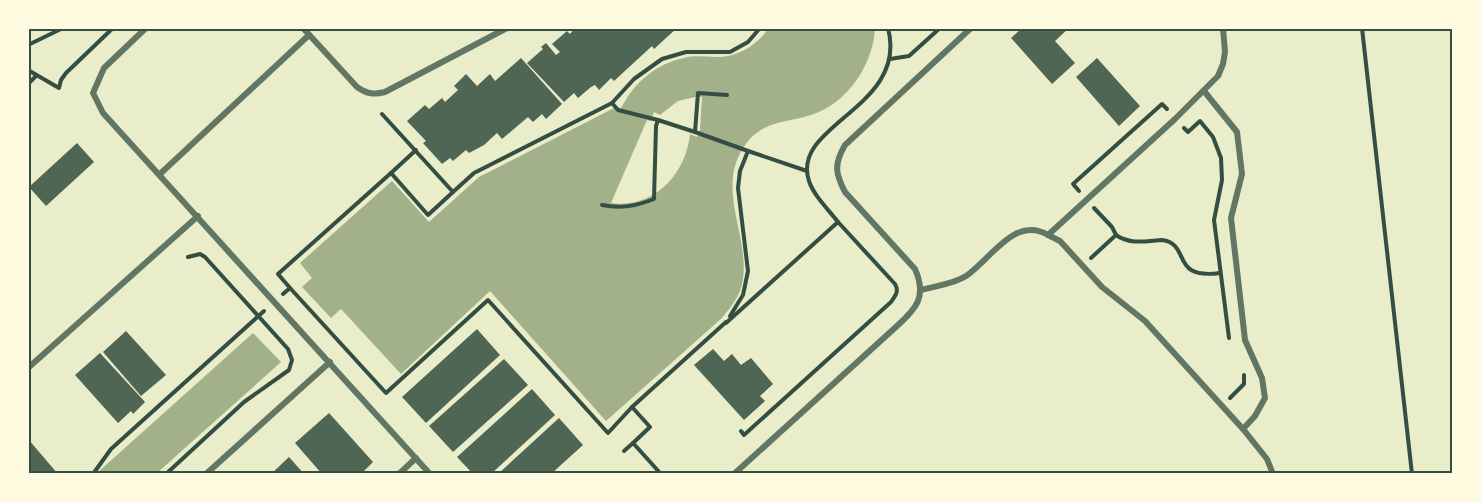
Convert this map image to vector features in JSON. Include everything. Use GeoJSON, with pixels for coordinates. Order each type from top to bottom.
{"type":"FeatureCollection","features":[{"type":"Feature","properties":{"kind":"street"},"geometry":{"type":"LineString","coordinates":[[146,28],[104,68],[93,93],[103,113],[430,474]]}},
{"type":"Feature","properties":{"kind":"street"},"geometry":{"type":"LineString","coordinates":[[303,28],[357,87],[365,93],[376,94],[385,92],[507,28]]}},
{"type":"Feature","properties":{"kind":"street"},"geometry":{"type":"LineString","coordinates":[[734,474],[917,305],[921,290],[920,279],[915,269],[845,192],[837,178],[836,166],[845,145],[971,28]]}},
{"type":"Feature","properties":{"kind":"street"},"geometry":{"type":"LineString","coordinates":[[1048,235],[1204,92],[1218,76],[1225,52],[1223,28]]}},
{"type":"Feature","properties":{"kind":"street"},"geometry":{"type":"LineString","coordinates":[[160,174],[309,35]]}},
{"type":"Feature","properties":{"kind":"street"},"geometry":{"type":"LineString","coordinates":[[1204,92],[1237,132],[1242,174],[1231,218],[1245,340],[1262,378],[1265,398],[1255,416],[1243,429]]}},
{"type":"Feature","properties":{"kind":"street"},"geometry":{"type":"LineString","coordinates":[[28,368],[198,216]]}},
{"type":"Feature","properties":{"kind":"street"},"geometry":{"type":"LineString","coordinates":[[921,290],[964,278],[1013,234],[1026,229],[1041,230],[1060,241],[1102,286],[1145,321],[1243,429],[1268,459],[1273,474]]}},
{"type":"Feature","properties":{"kind":"street"},"geometry":{"type":"LineString","coordinates":[[206,474],[330,362]]}},
{"type":"Feature","properties":{"kind":"street"},"geometry":{"type":"LineString","coordinates":[[399,474],[416,458]]}},
{"type":"Feature","properties":{"kind":"path"},"geometry":{"type":"LineString","coordinates":[[28,45],[63,28]]}},
{"type":"Feature","properties":{"kind":"path"},"geometry":{"type":"LineString","coordinates":[[28,70],[59,88],[66,73],[113,28]]}},
{"type":"Feature","properties":{"kind":"path"},"geometry":{"type":"LineString","coordinates":[[382,114],[453,192],[474,173],[612,103],[633,79],[662,59],[686,52],[730,52],[748,42],[760,28]]}},
{"type":"Feature","properties":{"kind":"path"},"geometry":{"type":"LineString","coordinates":[[741,431],[744,435],[896,295],[898,289],[895,284],[838,222],[814,191],[807,171],[808,158],[813,147],[876,89],[886,72],[890,59],[888,28]]}},
{"type":"Feature","properties":{"kind":"path"},"geometry":{"type":"LineString","coordinates":[[890,59],[909,56],[940,28]]}},
{"type":"Feature","properties":{"kind":"path"},"geometry":{"type":"LineString","coordinates":[[1362,28],[1413,474]]}},
{"type":"Feature","properties":{"kind":"path"},"geometry":{"type":"LineString","coordinates":[[28,84],[36,76]]}},
{"type":"Feature","properties":{"kind":"path"},"geometry":{"type":"LineString","coordinates":[[694,132],[699,93],[727,95]]}},
{"type":"Feature","properties":{"kind":"path"},"geometry":{"type":"LineString","coordinates":[[612,103],[618,110],[658,120],[807,171]]}},
{"type":"Feature","properties":{"kind":"path"},"geometry":{"type":"LineString","coordinates":[[1220,273],[1192,272],[1177,248],[1168,241],[1124,241],[1116,236],[1112,227],[1073,184],[1162,104],[1188,132],[1200,121],[1213,137],[1221,158],[1222,180],[1214,220],[1230,344]]}},
{"type":"Feature","properties":{"kind":"path"},"geometry":{"type":"LineString","coordinates":[[602,205],[615,208],[630,207],[654,199],[658,120]]}},
{"type":"Feature","properties":{"kind":"path"},"geometry":{"type":"LineString","coordinates":[[391,173],[416,150]]}},
{"type":"Feature","properties":{"kind":"path"},"geometry":{"type":"LineString","coordinates":[[726,322],[743,295],[746,283],[747,257],[738,188],[740,171],[748,151]]}},
{"type":"Feature","properties":{"kind":"path"},"geometry":{"type":"LineString","coordinates":[[290,288],[386,393],[489,300],[608,433],[669,373],[838,222]]}},
{"type":"Feature","properties":{"kind":"path"},"geometry":{"type":"LineString","coordinates":[[1083,266],[1116,236]]}},
{"type":"Feature","properties":{"kind":"path"},"geometry":{"type":"LineString","coordinates":[[166,474],[244,402],[289,370],[292,360],[288,349],[205,257],[194,254],[188,257]]}},
{"type":"Feature","properties":{"kind":"path"},"geometry":{"type":"LineString","coordinates":[[1230,398],[1244,384],[1243,373]]}},
{"type":"Feature","properties":{"kind":"path"},"geometry":{"type":"LineString","coordinates":[[624,450],[650,427],[632,407]]}},
{"type":"Feature","properties":{"kind":"path"},"geometry":{"type":"LineString","coordinates":[[633,443],[660,474]]}},
{"type":"Feature","properties":{"kind":"shaded area"},"geometry":{"type":"Polygon","coordinates":[[[768,29],[875,29],[865,66],[841,98],[831,106],[809,116],[768,126],[751,138],[743,148],[735,165],[733,183],[744,274],[738,295],[722,318],[606,421],[490,291],[401,374],[341,309],[331,318],[302,287],[312,278],[300,263],[392,181],[429,222],[479,177],[616,107],[621,108],[632,90],[655,70],[688,57],[717,57],[739,53],[768,29]],[[702,97],[678,101],[660,115],[654,112],[651,121],[647,120],[611,203],[641,200],[665,186],[675,175],[687,149],[690,134],[697,137],[700,130],[702,97]]]}},
{"type":"Feature","properties":{"kind":"shaded area"},"geometry":{"type":"Polygon","coordinates":[[[253,333],[281,362],[157,473],[97,473],[253,333]]]}},
{"type":"Feature","properties":{"kind":"building"},"geometry":{"type":"Polygon","coordinates":[[[575,28],[677,28],[654,49],[652,46],[614,81],[611,78],[599,90],[595,85],[578,98],[574,93],[564,102],[527,63],[543,49],[541,47],[546,43],[556,55],[560,52],[552,44],[567,31],[570,34],[575,28]]]}},
{"type":"Feature","properties":{"kind":"building"},"geometry":{"type":"Polygon","coordinates":[[[1022,28],[1069,28],[1055,41],[1075,63],[1052,84],[1011,38],[1022,28]]]}},
{"type":"Feature","properties":{"kind":"building"},"geometry":{"type":"Polygon","coordinates":[[[521,58],[562,104],[546,119],[542,114],[533,122],[528,117],[502,139],[497,133],[484,145],[469,153],[466,150],[453,161],[450,158],[442,164],[423,143],[426,141],[407,121],[425,105],[429,109],[442,98],[445,102],[458,90],[454,86],[466,74],[477,86],[490,74],[495,81],[521,58]]]}},
{"type":"Feature","properties":{"kind":"building"},"geometry":{"type":"Polygon","coordinates":[[[1097,58],[1140,106],[1119,126],[1076,77],[1097,58]]]}},
{"type":"Feature","properties":{"kind":"building"},"geometry":{"type":"Polygon","coordinates":[[[77,143],[94,162],[46,206],[29,187],[77,143]]]}},
{"type":"Feature","properties":{"kind":"building"},"geometry":{"type":"Polygon","coordinates":[[[477,329],[500,355],[426,423],[402,397],[477,329]]]}},
{"type":"Feature","properties":{"kind":"building"},"geometry":{"type":"Polygon","coordinates":[[[126,331],[166,375],[141,396],[103,352],[126,331]]]}},
{"type":"Feature","properties":{"kind":"building"},"geometry":{"type":"Polygon","coordinates":[[[713,349],[724,361],[732,354],[741,365],[751,358],[773,384],[760,396],[765,401],[744,420],[694,365],[713,349]]]}},
{"type":"Feature","properties":{"kind":"building"},"geometry":{"type":"Polygon","coordinates":[[[100,353],[145,402],[133,414],[131,411],[118,423],[75,375],[100,353]]]}},
{"type":"Feature","properties":{"kind":"building"},"geometry":{"type":"Polygon","coordinates":[[[504,359],[528,385],[453,452],[429,426],[504,359]]]}},
{"type":"Feature","properties":{"kind":"building"},"geometry":{"type":"Polygon","coordinates":[[[532,389],[555,415],[491,474],[473,474],[457,457],[532,389]]]}},
{"type":"Feature","properties":{"kind":"building"},"geometry":{"type":"Polygon","coordinates":[[[329,413],[373,462],[361,474],[322,474],[295,443],[329,413]]]}},
{"type":"Feature","properties":{"kind":"building"},"geometry":{"type":"Polygon","coordinates":[[[559,418],[583,445],[551,474],[498,474],[559,418]]]}},
{"type":"Feature","properties":{"kind":"building"},"geometry":{"type":"Polygon","coordinates":[[[28,439],[58,474],[28,474],[28,439]]]}},
{"type":"Feature","properties":{"kind":"building"},"geometry":{"type":"Polygon","coordinates":[[[289,457],[304,474],[271,474],[289,457]]]}}]}
